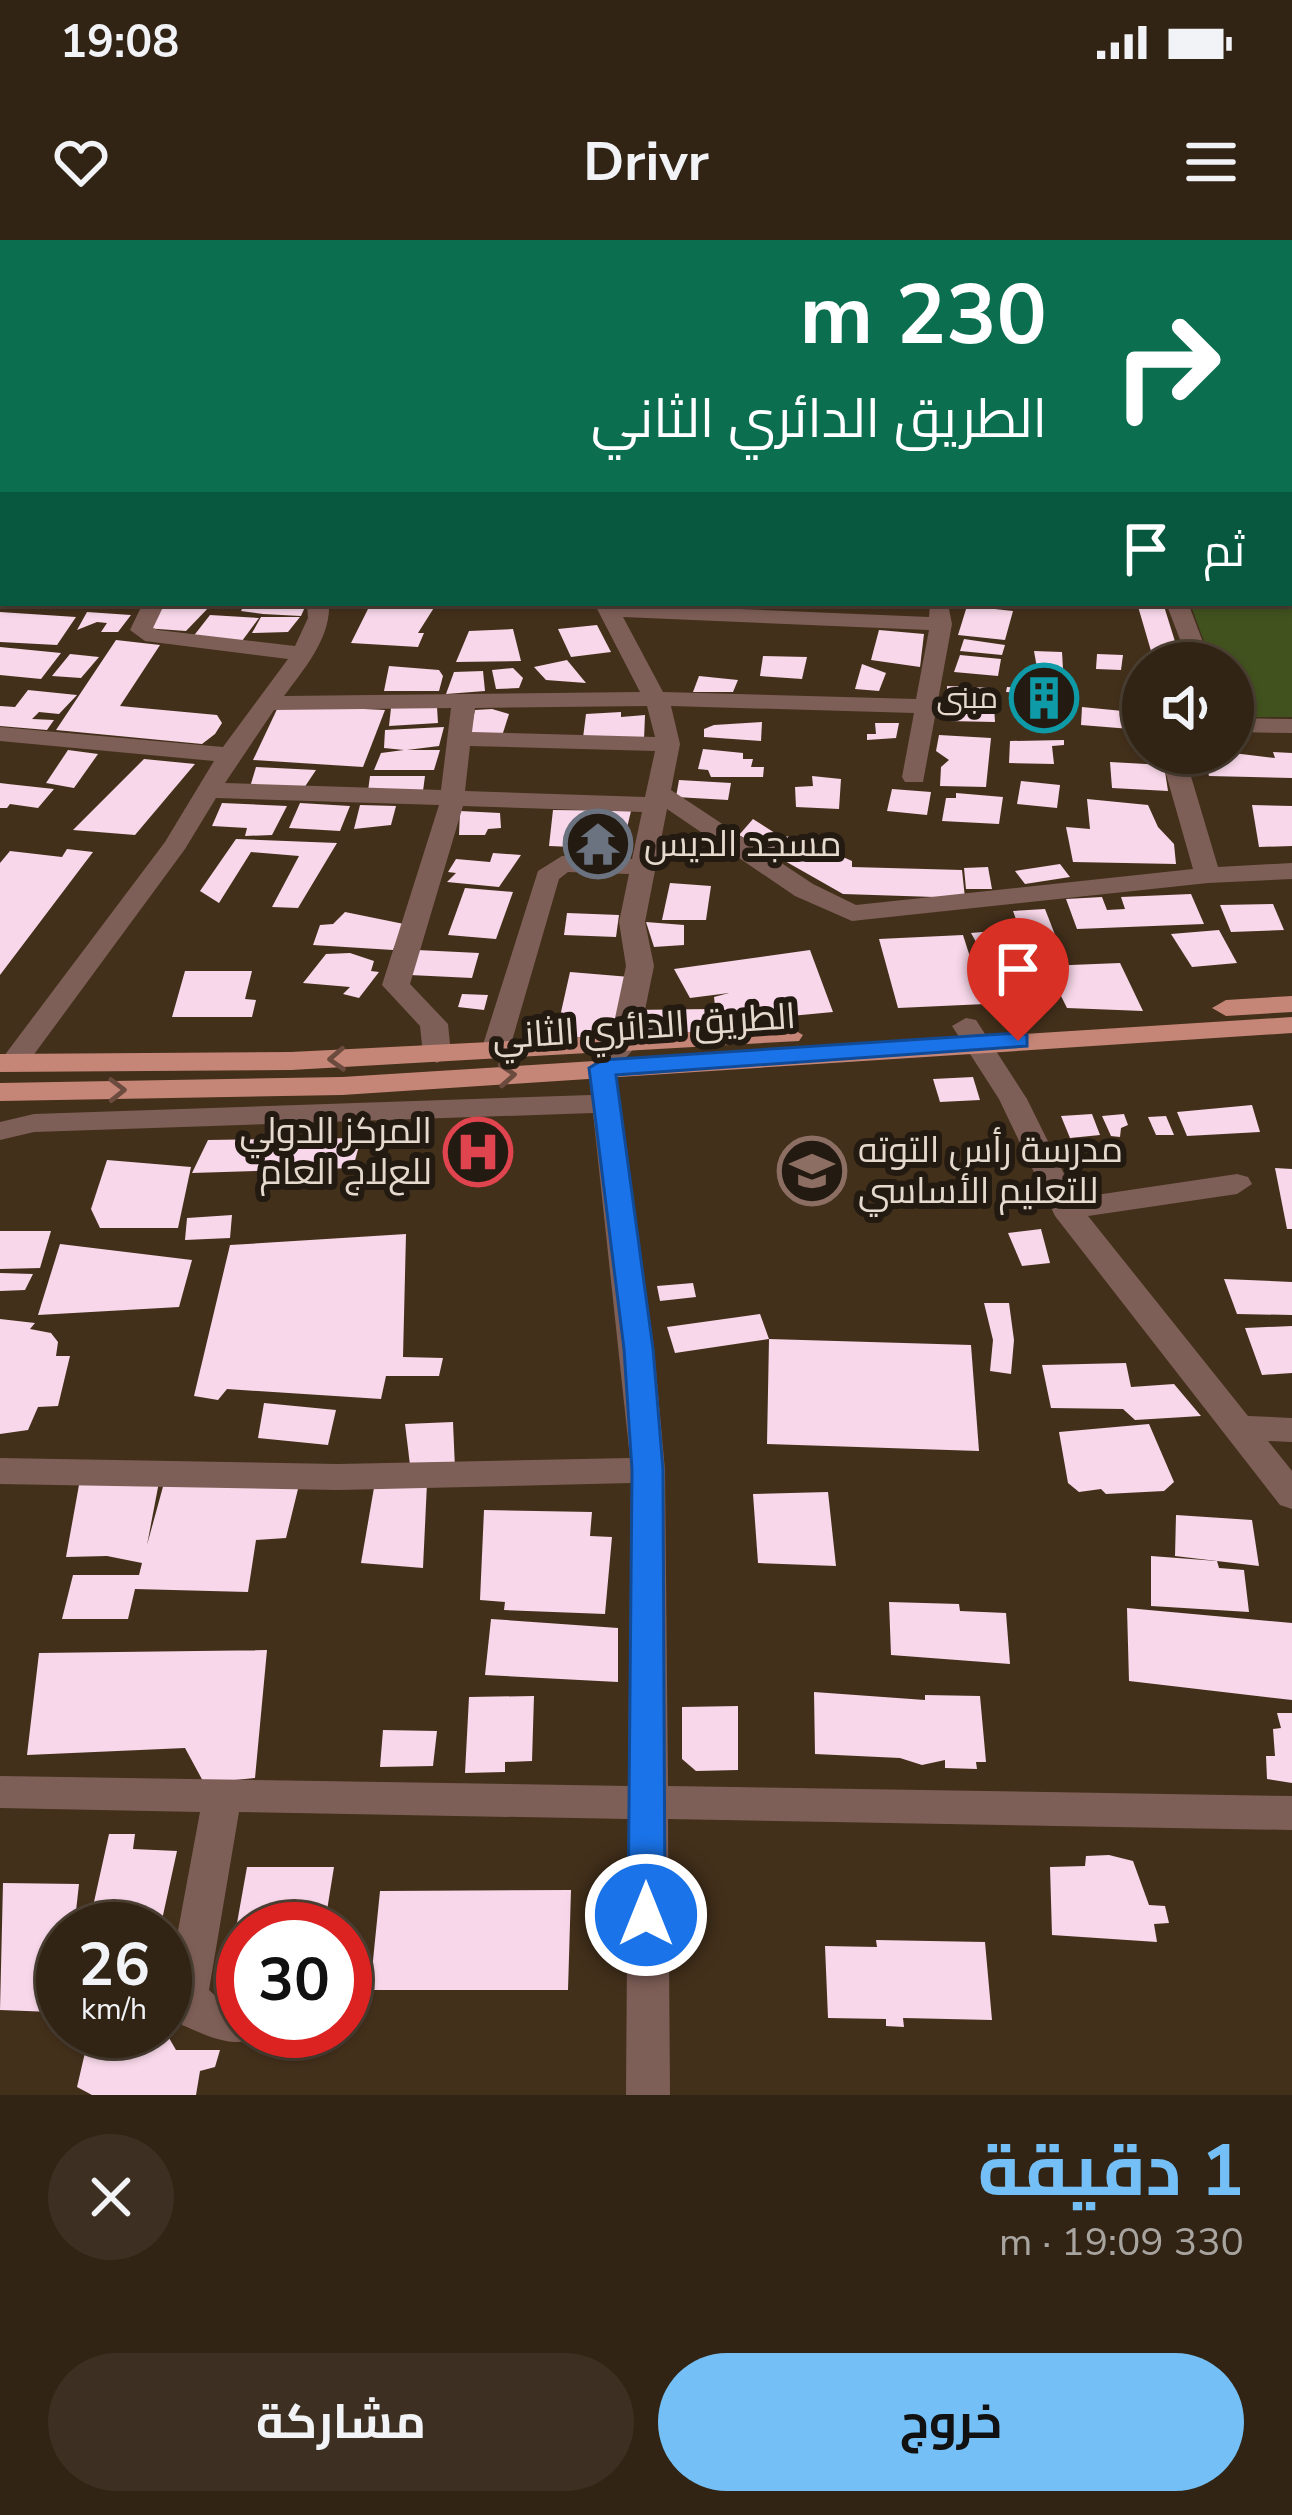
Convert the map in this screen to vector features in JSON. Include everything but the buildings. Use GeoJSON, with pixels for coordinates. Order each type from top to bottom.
{"type":"FeatureCollection","features":[{"type":"Feature","properties":{"kind":"main road","name":"الطريق الدائري الثاني"},"geometry":{"type":"LineString","coordinates":[[0,1092],[342,1087],[610,1072],[1292,1004]]}},
{"type":"Feature","properties":{"kind":"main road","name":"الطريق الدائري الثاني"},"geometry":{"type":"LineString","coordinates":[[971,1034],[1292,1025]]}},
{"type":"Feature","properties":{"kind":"main road","name":"الطريق الدائري الثاني"},"geometry":{"type":"LineString","coordinates":[[7,1062],[495,1051],[610,1072]]}},
{"type":"Feature","properties":{"kind":"street"},"geometry":{"type":"LineString","coordinates":[[153,606],[141,630],[153,636],[303,654]]}},
{"type":"Feature","properties":{"kind":"street"},"geometry":{"type":"LineString","coordinates":[[7,1062],[176,844],[230,755],[303,654],[319,619],[319,606]]}},
{"type":"Feature","properties":{"kind":"street"},"geometry":{"type":"LineString","coordinates":[[648,2095],[648,1470],[610,1072],[640,966],[632,922],[668,744],[665,718],[606,606],[939,614],[914,777]]}},
{"type":"Feature","properties":{"kind":"street"},"geometry":{"type":"LineString","coordinates":[[1178,606],[1192,642]]}},
{"type":"Feature","properties":{"kind":"street"},"geometry":{"type":"LineString","coordinates":[[268,703],[655,698],[928,706]]}},
{"type":"Feature","properties":{"kind":"street"},"geometry":{"type":"LineString","coordinates":[[437,1054],[434,1024],[395,985],[452,798],[464,699]]}},
{"type":"Feature","properties":{"kind":"street"},"geometry":{"type":"LineString","coordinates":[[1254,725],[1292,726]]}},
{"type":"Feature","properties":{"kind":"street"},"geometry":{"type":"LineString","coordinates":[[0,734],[230,755]]}},
{"type":"Feature","properties":{"kind":"street"},"geometry":{"type":"LineString","coordinates":[[459,739],[668,744]]}},
{"type":"Feature","properties":{"kind":"street"},"geometry":{"type":"LineString","coordinates":[[1178,774],[1208,875]]}},
{"type":"Feature","properties":{"kind":"street"},"geometry":{"type":"LineString","coordinates":[[210,790],[452,798],[657,798],[804,890],[852,913],[1208,875],[1292,871]]}},
{"type":"Feature","properties":{"kind":"street"},"geometry":{"type":"LineString","coordinates":[[495,1051],[547,876],[562,864],[643,867]]}},
{"type":"Feature","properties":{"kind":"street"},"geometry":{"type":"LineString","coordinates":[[971,1034],[1013,1099],[1066,1209],[1292,1496]]}},
{"type":"Feature","properties":{"kind":"street"},"geometry":{"type":"LineString","coordinates":[[0,1131],[34,1123],[610,1072]]}},
{"type":"Feature","properties":{"kind":"street"},"geometry":{"type":"LineString","coordinates":[[1066,1209],[1237,1184]]}},
{"type":"Feature","properties":{"kind":"street"},"geometry":{"type":"LineString","coordinates":[[1240,1428],[1292,1430]]}},
{"type":"Feature","properties":{"kind":"street"},"geometry":{"type":"LineString","coordinates":[[0,1471],[338,1477],[648,1470]]}},
{"type":"Feature","properties":{"kind":"street"},"geometry":{"type":"LineString","coordinates":[[0,1792],[646,1798],[1292,1813]]}},
{"type":"Feature","properties":{"kind":"street"},"geometry":{"type":"LineString","coordinates":[[216,2019],[196,2011],[188,1990],[223,1794]]}},
{"type":"Feature","properties":{"kind":"green space"},"geometry":{"type":"Polygon","coordinates":[[[1191,606],[1292,606],[1292,717],[1254,717],[1254,642],[1204,642],[1191,606]]]}},
{"type":"Feature","properties":{"kind":"place","name":"مبنى"},"geometry":{"type":"Point","coordinates":[1044,698]}},
{"type":"Feature","properties":{"kind":"place","name":"مسجد الديس"},"geometry":{"type":"Point","coordinates":[598,844]}},
{"type":"Feature","properties":{"kind":"place","name":"المركز الدولي للعﻻج العام"},"geometry":{"type":"Point","coordinates":[478,1152]}},
{"type":"Feature","properties":{"kind":"place","name":"مدرسة رأس التوته للتعليم الأساسي"},"geometry":{"type":"Point","coordinates":[812,1171]}},
{"type":"Feature","properties":{"kind":"route"},"geometry":{"type":"LineString","coordinates":[[646,1915],[648,1470],[638,1349],[602,1068],[1018,1041]]}}]}
